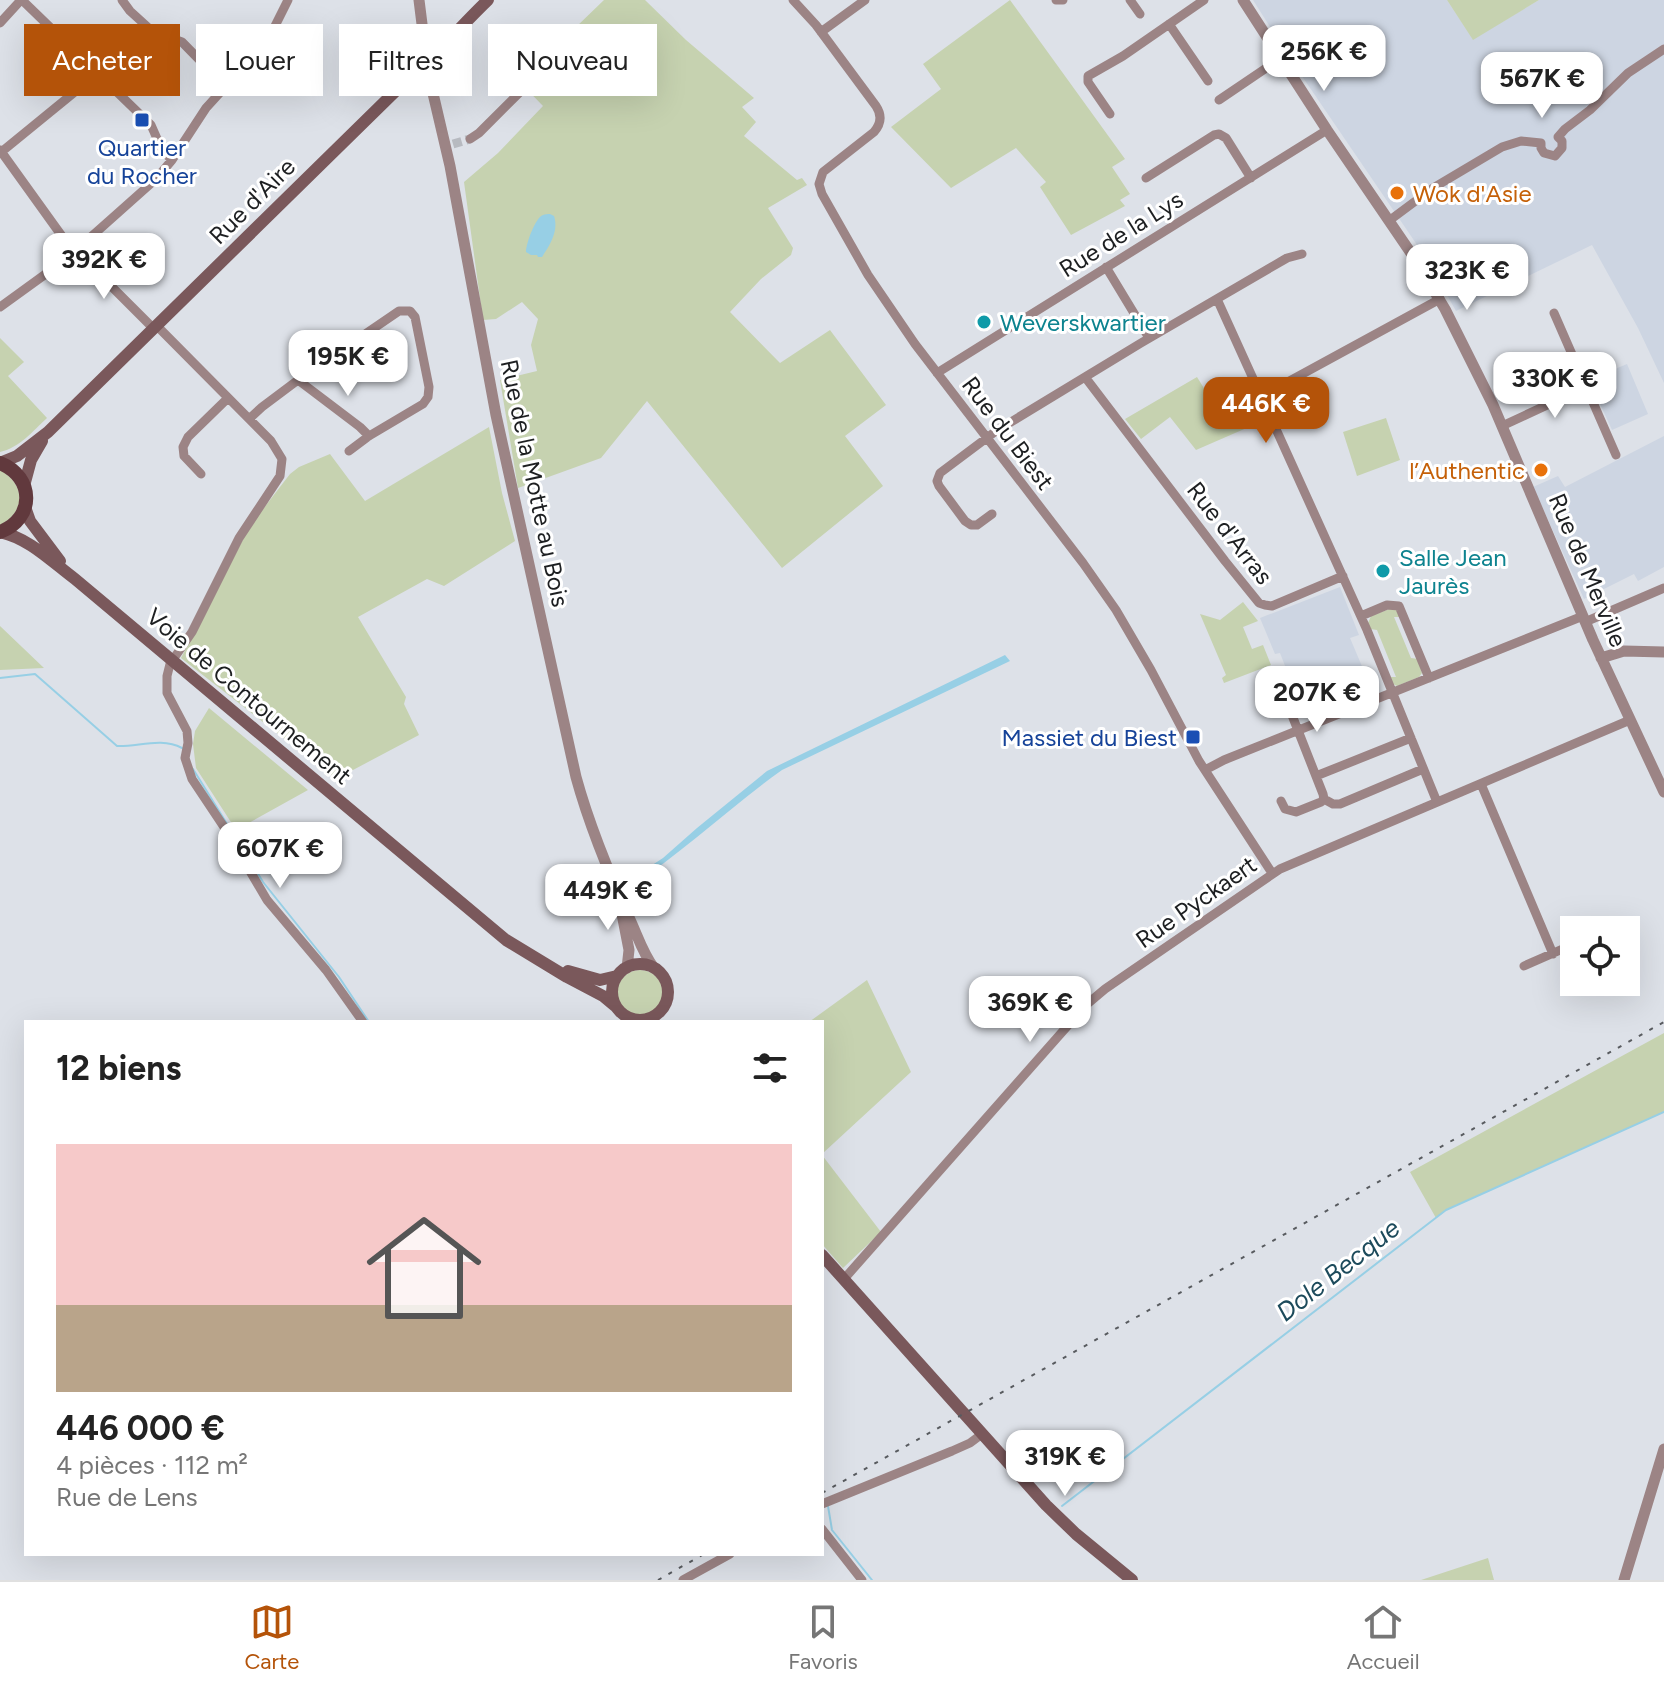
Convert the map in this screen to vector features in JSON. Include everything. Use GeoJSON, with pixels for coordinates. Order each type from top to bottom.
{"type":"FeatureCollection","features":[{"type":"Feature","properties":{"kind":"main road","name":"Rue d'Aire"},"geometry":{"type":"LineString","coordinates":[[463,24],[488,0]]}},
{"type":"Feature","properties":{"kind":"main road","name":"Rue d'Aire"},"geometry":{"type":"LineString","coordinates":[[0,463],[17,456],[48,432],[389,96]]}},
{"type":"Feature","properties":{"kind":"main road","name":"Rue d'Aire"},"geometry":{"type":"LineString","coordinates":[[24,486],[33,455],[48,432]]}},
{"type":"Feature","properties":{"kind":"main road"},"geometry":{"type":"LineString","coordinates":[[0,463],[15,471],[26,495],[25,507],[16,523],[0,532]]}},
{"type":"Feature","properties":{"kind":"main road","name":"Voie de Contournement"},"geometry":{"type":"LineString","coordinates":[[25,507],[43,540],[75,579]]}},
{"type":"Feature","properties":{"kind":"main road","name":"Voie de Contournement"},"geometry":{"type":"LineString","coordinates":[[0,532],[25,542],[75,579],[479,918],[514,945],[546,964]]}},
{"type":"Feature","properties":{"kind":"main road"},"geometry":{"type":"LineString","coordinates":[[546,964],[600,980],[642,964],[654,968],[667,984],[664,1007],[667,1020]]}},
{"type":"Feature","properties":{"kind":"main road"},"geometry":{"type":"LineString","coordinates":[[546,964],[603,996],[625,1016],[635,1020]]}},
{"type":"Feature","properties":{"kind":"main road"},"geometry":{"type":"LineString","coordinates":[[615,1006],[613,986],[622,972]]}},
{"type":"Feature","properties":{"kind":"main road"},"geometry":{"type":"LineString","coordinates":[[642,1020],[651,1018],[664,1007]]}},
{"type":"Feature","properties":{"kind":"main road"},"geometry":{"type":"LineString","coordinates":[[824,1257],[1055,1513],[1132,1580]]}},
{"type":"Feature","properties":{"kind":"street"},"geometry":{"type":"LineString","coordinates":[[0,23],[22,0],[47,24]]}},
{"type":"Feature","properties":{"kind":"street"},"geometry":{"type":"LineString","coordinates":[[122,0],[150,29],[182,42],[196,56]]}},
{"type":"Feature","properties":{"kind":"street"},"geometry":{"type":"LineString","coordinates":[[276,24],[288,0]]}},
{"type":"Feature","properties":{"kind":"street","name":"Rue de la Motte au Bois"},"geometry":{"type":"LineString","coordinates":[[419,0],[422,24]]}},
{"type":"Feature","properties":{"kind":"street"},"geometry":{"type":"LineString","coordinates":[[793,0],[821,32],[865,0]]}},
{"type":"Feature","properties":{"kind":"street"},"geometry":{"type":"LineString","coordinates":[[1056,0],[1063,0]]}},
{"type":"Feature","properties":{"kind":"street"},"geometry":{"type":"LineString","coordinates":[[1130,0],[1140,14]]}},
{"type":"Feature","properties":{"kind":"street"},"geometry":{"type":"LineString","coordinates":[[1110,114],[1088,82],[1088,76],[1123,56],[1204,0]]}},
{"type":"Feature","properties":{"kind":"street","name":"Rue de Merville"},"geometry":{"type":"LineString","coordinates":[[1243,0],[1440,299],[1478,372],[1601,658],[1664,792]]}},
{"type":"Feature","properties":{"kind":"street"},"geometry":{"type":"LineString","coordinates":[[1169,24],[1208,81]]}},
{"type":"Feature","properties":{"kind":"street","name":"Rue du Biest"},"geometry":{"type":"LineString","coordinates":[[821,32],[876,106],[881,119],[874,132],[823,172],[819,181],[821,191],[872,281],[937,373],[1116,610],[1205,770],[1272,873]]}},
{"type":"Feature","properties":{"kind":"street"},"geometry":{"type":"LineString","coordinates":[[1558,137],[1628,73],[1664,49]]}},
{"type":"Feature","properties":{"kind":"street"},"geometry":{"type":"LineString","coordinates":[[1219,100],[1281,58]]}},
{"type":"Feature","properties":{"kind":"street"},"geometry":{"type":"LineString","coordinates":[[69,96],[0,151],[64,239],[249,419],[282,459],[281,472],[272,489],[239,538],[192,632],[172,660],[167,676],[167,693],[187,731],[185,762],[192,779],[267,900],[326,970],[362,1020]]}},
{"type":"Feature","properties":{"kind":"street"},"geometry":{"type":"LineString","coordinates":[[121,96],[151,125],[163,153],[172,160]]}},
{"type":"Feature","properties":{"kind":"street"},"geometry":{"type":"LineString","coordinates":[[0,307],[76,251],[152,183],[218,96]]}},
{"type":"Feature","properties":{"kind":"street","name":"Rue de la Motte au Bois"},"geometry":{"type":"LineString","coordinates":[[439,96],[496,415],[571,754],[587,814],[619,898],[654,968]]}},
{"type":"Feature","properties":{"kind":"street"},"geometry":{"type":"LineString","coordinates":[[470,139],[516,96]]}},
{"type":"Feature","properties":{"kind":"street","name":"Rue de la Lys"},"geometry":{"type":"LineString","coordinates":[[937,373],[1327,130]]}},
{"type":"Feature","properties":{"kind":"street"},"geometry":{"type":"LineString","coordinates":[[1146,178],[1219,134],[1226,138],[1251,178]]}},
{"type":"Feature","properties":{"kind":"street"},"geometry":{"type":"LineString","coordinates":[[1552,135],[1558,137],[1562,148],[1555,156],[1544,153],[1541,143],[1552,135]]}},
{"type":"Feature","properties":{"kind":"street"},"geometry":{"type":"LineString","coordinates":[[1390,220],[1433,188],[1502,147],[1521,141],[1541,143]]}},
{"type":"Feature","properties":{"kind":"street"},"geometry":{"type":"LineString","coordinates":[[992,514],[980,524],[971,525],[965,521],[937,483],[938,476],[986,437],[1287,258],[1302,254]]}},
{"type":"Feature","properties":{"kind":"street"},"geometry":{"type":"LineString","coordinates":[[1106,267],[1149,338]]}},
{"type":"Feature","properties":{"kind":"street"},"geometry":{"type":"LineString","coordinates":[[1217,299],[1361,616],[1437,802]]}},
{"type":"Feature","properties":{"kind":"street"},"geometry":{"type":"LineString","coordinates":[[1262,396],[1440,299]]}},
{"type":"Feature","properties":{"kind":"street"},"geometry":{"type":"LineString","coordinates":[[249,419],[298,380],[399,311],[412,312],[426,373],[428,397],[423,404],[349,451]]}},
{"type":"Feature","properties":{"kind":"street"},"geometry":{"type":"LineString","coordinates":[[1554,313],[1616,455]]}},
{"type":"Feature","properties":{"kind":"street","name":"Rue d'Arras"},"geometry":{"type":"LineString","coordinates":[[1085,377],[1259,603],[1272,606],[1343,576]]}},
{"type":"Feature","properties":{"kind":"street"},"geometry":{"type":"LineString","coordinates":[[298,380],[369,436]]}},
{"type":"Feature","properties":{"kind":"street"},"geometry":{"type":"LineString","coordinates":[[1502,426],[1586,387]]}},
{"type":"Feature","properties":{"kind":"street"},"geometry":{"type":"LineString","coordinates":[[201,474],[184,456],[184,443],[228,398]]}},
{"type":"Feature","properties":{"kind":"street"},"geometry":{"type":"LineString","coordinates":[[1205,770],[1429,678],[1664,588]]}},
{"type":"Feature","properties":{"kind":"street"},"geometry":{"type":"LineString","coordinates":[[1361,616],[1390,604],[1399,606],[1429,678]]}},
{"type":"Feature","properties":{"kind":"street"},"geometry":{"type":"LineString","coordinates":[[1601,658],[1624,651],[1664,652]]}},
{"type":"Feature","properties":{"kind":"street"},"geometry":{"type":"LineString","coordinates":[[1275,672],[1324,799],[1340,804],[1423,769]]}},
{"type":"Feature","properties":{"kind":"street","name":"Rue Pyckaert"},"geometry":{"type":"LineString","coordinates":[[844,1279],[1091,1000],[1105,989],[1272,873],[1630,720]]}},
{"type":"Feature","properties":{"kind":"street"},"geometry":{"type":"LineString","coordinates":[[1316,776],[1411,738]]}},
{"type":"Feature","properties":{"kind":"street"},"geometry":{"type":"LineString","coordinates":[[1481,784],[1553,954]]}},
{"type":"Feature","properties":{"kind":"street"},"geometry":{"type":"LineString","coordinates":[[1281,801],[1285,809],[1293,812],[1324,799]]}},
{"type":"Feature","properties":{"kind":"street","name":"Rue de la Motte au Bois"},"geometry":{"type":"LineString","coordinates":[[619,898],[629,950],[622,972]]}},
{"type":"Feature","properties":{"kind":"street"},"geometry":{"type":"LineString","coordinates":[[1524,966],[1560,951]]}},
{"type":"Feature","properties":{"kind":"street"},"geometry":{"type":"LineString","coordinates":[[824,1503],[952,1451],[982,1434]]}},
{"type":"Feature","properties":{"kind":"street"},"geometry":{"type":"LineString","coordinates":[[1624,1580],[1664,1449]]}},
{"type":"Feature","properties":{"kind":"street"},"geometry":{"type":"LineString","coordinates":[[824,1532],[862,1580]]}},
{"type":"Feature","properties":{"kind":"street"},"geometry":{"type":"LineString","coordinates":[[683,1580],[726,1556]]}},
{"type":"Feature","properties":{"kind":"shaded area"},"geometry":{"type":"Polygon","coordinates":[[[1253,0],[1447,0],[1473,39],[1539,0],[1664,0],[1664,383],[1592,245],[1456,311],[1426,258],[1253,0]]]}},
{"type":"Feature","properties":{"kind":"shaded area"},"geometry":{"type":"Polygon","coordinates":[[[1627,364],[1648,414],[1612,430],[1589,380],[1627,364]]]}},
{"type":"Feature","properties":{"kind":"shaded area"},"geometry":{"type":"Polygon","coordinates":[[[1664,436],[1664,567],[1638,581],[1634,574],[1584,599],[1533,487],[1558,476],[1565,487],[1664,436]]]}},
{"type":"Feature","properties":{"kind":"shaded area"},"geometry":{"type":"Polygon","coordinates":[[[1340,587],[1359,635],[1350,638],[1372,690],[1305,717],[1280,653],[1275,654],[1260,618],[1340,587]]]}},
{"type":"Feature","properties":{"kind":"green space"},"geometry":{"type":"Polygon","coordinates":[[[604,0],[645,0],[754,98],[742,107],[756,122],[744,136],[797,180],[802,178],[807,185],[768,208],[793,248],[791,255],[761,279],[730,312],[780,363],[830,330],[886,405],[845,436],[883,486],[782,568],[647,401],[601,458],[518,488],[500,380],[537,371],[531,345],[538,319],[522,302],[496,319],[483,320],[464,182],[498,153],[543,106],[533,96],[657,96],[657,24],[579,24],[604,0]]]}},
{"type":"Feature","properties":{"kind":"green space"},"geometry":{"type":"Polygon","coordinates":[[[1010,0],[1125,159],[1112,167],[1130,194],[1120,200],[1125,206],[1071,235],[1040,187],[1046,182],[1016,148],[951,188],[891,127],[941,89],[923,64],[1010,0]]]}},
{"type":"Feature","properties":{"kind":"green space"},"geometry":{"type":"Polygon","coordinates":[[[1447,0],[1539,0],[1473,40],[1447,0]]]}},
{"type":"Feature","properties":{"kind":"green space"},"geometry":{"type":"Polygon","coordinates":[[[0,338],[24,362],[8,376],[47,418],[20,443],[0,452],[0,338]]]}},
{"type":"Feature","properties":{"kind":"green space"},"geometry":{"type":"Polygon","coordinates":[[[1197,377],[1215,406],[1249,386],[1265,420],[1196,450],[1170,417],[1141,439],[1125,419],[1197,377]]]}},
{"type":"Feature","properties":{"kind":"green space"},"geometry":{"type":"Polygon","coordinates":[[[1386,418],[1400,460],[1357,476],[1343,432],[1386,418]]]}},
{"type":"Feature","properties":{"kind":"green space"},"geometry":{"type":"Polygon","coordinates":[[[489,427],[515,541],[444,586],[427,579],[358,617],[406,697],[404,704],[419,735],[336,779],[181,658],[250,526],[290,474],[299,467],[330,454],[365,501],[489,427]]]}},
{"type":"Feature","properties":{"kind":"green space"},"geometry":{"type":"Polygon","coordinates":[[[0,470],[14,483],[20,498],[15,512],[0,525],[0,470]]]}},
{"type":"Feature","properties":{"kind":"green space"},"geometry":{"type":"Polygon","coordinates":[[[1243,602],[1258,621],[1243,627],[1252,649],[1263,645],[1271,665],[1224,683],[1222,678],[1226,675],[1200,614],[1220,620],[1243,602]]]}},
{"type":"Feature","properties":{"kind":"green space"},"geometry":{"type":"Polygon","coordinates":[[[1396,608],[1401,617],[1394,617],[1411,658],[1418,659],[1422,673],[1397,686],[1390,677],[1396,677],[1377,630],[1370,629],[1368,623],[1371,616],[1396,608]]]}},
{"type":"Feature","properties":{"kind":"green space"},"geometry":{"type":"Polygon","coordinates":[[[0,626],[44,668],[0,670],[0,626]]]}},
{"type":"Feature","properties":{"kind":"green space"},"geometry":{"type":"Polygon","coordinates":[[[209,708],[308,790],[236,830],[196,768],[195,731],[209,708]]]}},
{"type":"Feature","properties":{"kind":"green space"},"geometry":{"type":"Polygon","coordinates":[[[640,970],[656,977],[663,993],[656,1009],[640,1016],[624,1009],[617,993],[624,977],[640,970]]]}},
{"type":"Feature","properties":{"kind":"green space"},"geometry":{"type":"Polygon","coordinates":[[[867,980],[911,1072],[824,1152],[824,1020],[812,1020],[867,980]]]}},
{"type":"Feature","properties":{"kind":"green space"},"geometry":{"type":"Polygon","coordinates":[[[1664,1033],[1664,1112],[1446,1210],[1436,1218],[1410,1172],[1664,1033]]]}},
{"type":"Feature","properties":{"kind":"green space"},"geometry":{"type":"Polygon","coordinates":[[[824,1158],[881,1232],[843,1268],[824,1246],[824,1158]]]}},
{"type":"Feature","properties":{"kind":"green space"},"geometry":{"type":"Polygon","coordinates":[[[1488,1558],[1494,1580],[1421,1580],[1488,1558]]]}},
{"type":"Feature","properties":{"kind":"water"},"geometry":{"type":"Polygon","coordinates":[[[550,214],[555,222],[551,243],[542,257],[531,255],[526,252],[534,226],[540,217],[550,214]]]}},
{"type":"Feature","properties":{"kind":"water"},"geometry":{"type":"Polygon","coordinates":[[[1005,655],[1010,661],[782,770],[628,888],[626,882],[663,858],[767,771],[1005,655]]]}},
{"type":"Feature","properties":{"kind":"waterway"},"geometry":{"type":"LineString","coordinates":[[0,678],[35,674],[117,746],[166,743],[182,748]]}},
{"type":"Feature","properties":{"kind":"waterway"},"geometry":{"type":"LineString","coordinates":[[193,769],[263,882],[339,977],[368,1020]]}},
{"type":"Feature","properties":{"kind":"waterway","name":"Dole Becque"},"geometry":{"type":"LineString","coordinates":[[1062,1506],[1446,1210],[1664,1112]]}},
{"type":"Feature","properties":{"kind":"waterway"},"geometry":{"type":"LineString","coordinates":[[828,1506],[832,1530],[872,1580]]}},
{"type":"Feature","properties":{"kind":"tunnel"},"geometry":{"type":"LineString","coordinates":[[453,144],[470,139]]}},
{"type":"Feature","properties":{"kind":"railway"},"geometry":{"type":"LineString","coordinates":[[824,1492],[1664,1022]]}},
{"type":"Feature","properties":{"kind":"railway"},"geometry":{"type":"LineString","coordinates":[[658,1580],[700,1556]]}},
{"type":"Feature","properties":{"kind":"place","name":"Quartier du Rocher"},"geometry":{"type":"Point","coordinates":[142,120]}},
{"type":"Feature","properties":{"kind":"place","name":"Wok d'Asie"},"geometry":{"type":"Point","coordinates":[1397,193]}},
{"type":"Feature","properties":{"kind":"place","name":"Weverskwartier"},"geometry":{"type":"Point","coordinates":[984,322]}},
{"type":"Feature","properties":{"kind":"place","name":"l’Authentic"},"geometry":{"type":"Point","coordinates":[1541,470]}},
{"type":"Feature","properties":{"kind":"place","name":"Salle Jean Jaurès"},"geometry":{"type":"Point","coordinates":[1383,571]}},
{"type":"Feature","properties":{"kind":"place","name":"Massiet du Biest"},"geometry":{"type":"Point","coordinates":[1193,737]}}]}
